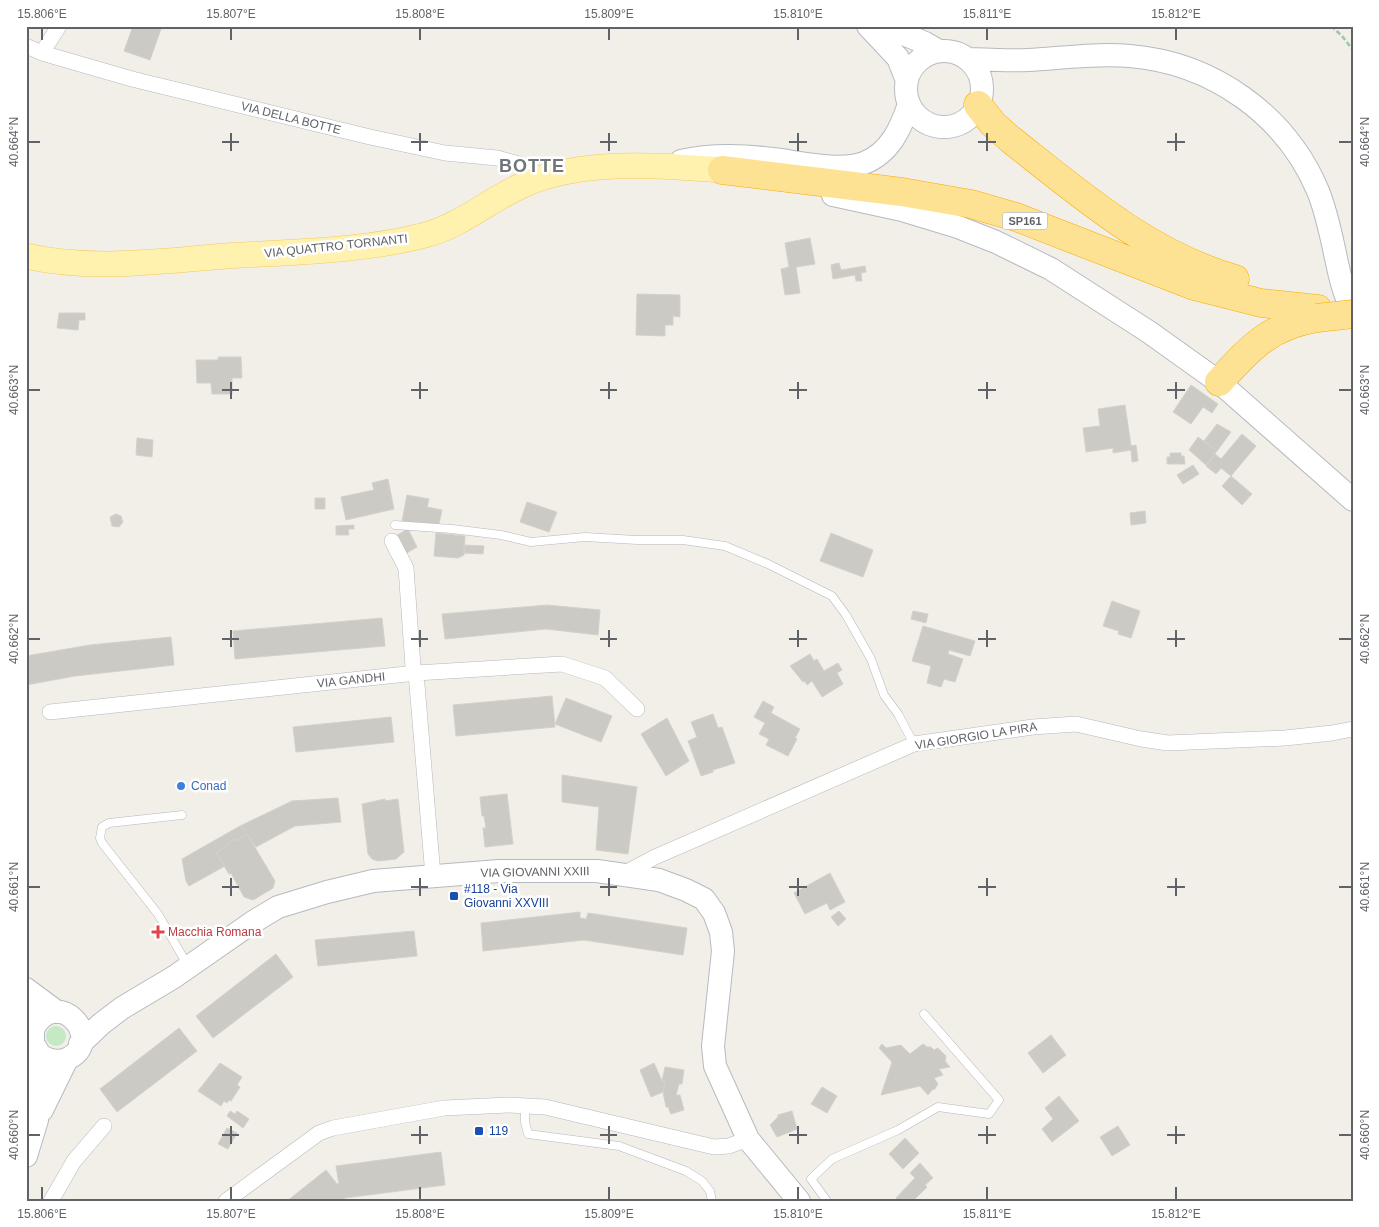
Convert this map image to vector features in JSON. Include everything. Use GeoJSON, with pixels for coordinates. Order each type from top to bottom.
{"type":"FeatureCollection","features":[{"type":"Feature","properties":{"kind":"highway","name":"SP161"},"geometry":{"type":"LineString","coordinates":[[980,96],[993,124],[1010,139],[1092,203],[1150,242],[1183,260],[1218,274],[1266,287],[1318,308],[1353,315]]}},
{"type":"Feature","properties":{"kind":"highway","name":"SP161"},"geometry":{"type":"LineString","coordinates":[[722,170],[902,192],[971,204],[1023,220],[1194,286],[1261,302],[1353,310]]}},
{"type":"Feature","properties":{"kind":"highway","name":"SP161"},"geometry":{"type":"LineString","coordinates":[[1219,382],[1246,353],[1269,334],[1318,308],[1353,303]]}},
{"type":"Feature","properties":{"kind":"main road"},"geometry":{"type":"LineString","coordinates":[[868,26],[898,58],[907,81]]}},
{"type":"Feature","properties":{"kind":"main road"},"geometry":{"type":"LineString","coordinates":[[884,26],[939,51]]}},
{"type":"Feature","properties":{"kind":"main road"},"geometry":{"type":"LineString","coordinates":[[980,96],[980,76],[975,66],[967,59],[949,51],[928,54],[918,61],[911,70],[907,81],[906,92],[909,104],[921,119],[933,125],[946,127],[959,124],[970,116],[980,96],[998,71],[1025,60]]}},
{"type":"Feature","properties":{"kind":"main road"},"geometry":{"type":"LineString","coordinates":[[967,59],[1025,60],[1101,56],[1146,58],[1184,67],[1230,88],[1268,117],[1286,137],[1313,179],[1328,221],[1340,276],[1353,315]]}},
{"type":"Feature","properties":{"kind":"main road"},"geometry":{"type":"LineString","coordinates":[[662,166],[683,160],[728,156],[770,158],[828,165],[846,166],[861,164],[876,156],[894,139],[909,104]]}},
{"type":"Feature","properties":{"kind":"main road","name":"VIA QUATTRO TORNANTI"},"geometry":{"type":"LineString","coordinates":[[26,256],[45,260],[112,264],[302,251],[396,241],[432,233],[509,192],[536,180],[554,175],[587,169],[662,166],[722,170]]}},
{"type":"Feature","properties":{"kind":"main road"},"geometry":{"type":"LineString","coordinates":[[722,170],[902,210],[958,227],[996,242],[1051,269],[1141,326],[1219,382],[1353,500]]}},
{"type":"Feature","properties":{"kind":"main road","name":"VIA GIOVANNI XXIII"},"geometry":{"type":"LineString","coordinates":[[37,1120],[74,1051],[101,1024],[122,1008],[189,967],[278,907],[327,892],[373,881],[498,870],[597,870],[659,880],[704,899],[714,913],[721,932],[723,951],[712,1046],[715,1066],[748,1139],[799,1201]]}},
{"type":"Feature","properties":{"kind":"main road"},"geometry":{"type":"LineString","coordinates":[[26,988],[65,1015],[81,1030],[74,1051],[53,1061],[40,1055]]}},
{"type":"Feature","properties":{"kind":"main road","name":"VIA GIOVANNI XXIII"},"geometry":{"type":"LineString","coordinates":[[65,1015],[98,1015],[122,1008]]}},
{"type":"Feature","properties":{"kind":"main road"},"geometry":{"type":"LineString","coordinates":[[26,1156],[37,1120],[40,1055],[33,1043],[30,1019],[49,1012],[65,1015]]}},
{"type":"Feature","properties":{"kind":"street"},"geometry":{"type":"LineString","coordinates":[[42,53],[59,26]]}},
{"type":"Feature","properties":{"kind":"street","name":"VIA DELLA BOTTE"},"geometry":{"type":"LineString","coordinates":[[26,46],[42,53],[132,79],[370,137],[445,153],[497,158],[519,164],[536,180]]}},
{"type":"Feature","properties":{"kind":"street"},"geometry":{"type":"LineString","coordinates":[[392,541],[406,568],[413,667],[416,673],[433,876]]}},
{"type":"Feature","properties":{"kind":"street","name":"VIA GANDHI"},"geometry":{"type":"LineString","coordinates":[[50,712],[416,673],[562,664],[605,678],[638,709]]}},
{"type":"Feature","properties":{"kind":"street","name":"VIA GIORGIO LA PIRA"},"geometry":{"type":"LineString","coordinates":[[623,874],[664,853],[914,744],[1033,727],[1076,724],[1101,728],[1141,739],[1168,743],[1285,738],[1353,729]]}},
{"type":"Feature","properties":{"kind":"street"},"geometry":{"type":"LineString","coordinates":[[226,1201],[318,1134],[333,1128],[444,1108],[508,1105],[545,1107],[714,1147],[729,1146],[748,1139]]}},
{"type":"Feature","properties":{"kind":"street"},"geometry":{"type":"LineString","coordinates":[[51,1201],[74,1161],[104,1126]]}},
{"type":"Feature","properties":{"kind":"lane"},"geometry":{"type":"LineString","coordinates":[[395,525],[461,530],[501,535],[531,542],[585,537],[683,540],[725,546],[768,564],[832,596],[846,615],[871,658],[884,694],[898,714],[914,744]]}},
{"type":"Feature","properties":{"kind":"lane"},"geometry":{"type":"LineString","coordinates":[[182,815],[109,823],[102,827],[100,838],[109,853],[158,914],[189,967]]}},
{"type":"Feature","properties":{"kind":"lane"},"geometry":{"type":"LineString","coordinates":[[827,1201],[811,1179],[832,1159],[898,1130],[938,1107],[989,1114],[999,1100],[924,1014]]}},
{"type":"Feature","properties":{"kind":"lane"},"geometry":{"type":"LineString","coordinates":[[525,1106],[525,1122],[528,1134],[619,1146],[686,1171],[702,1181],[710,1191],[712,1201]]}},
{"type":"Feature","properties":{"kind":"path"},"geometry":{"type":"LineString","coordinates":[[1331,26],[1353,50]]}},
{"type":"Feature","properties":{"kind":"green space"},"geometry":{"type":"Polygon","coordinates":[[[56,1026],[63,1029],[66,1036],[63,1043],[56,1046],[49,1043],[46,1036],[49,1029],[56,1026]]]}},
{"type":"Feature","properties":{"kind":"building"},"geometry":{"type":"Polygon","coordinates":[[[133,26],[162,26],[150,60],[124,51],[133,26]]]}},
{"type":"Feature","properties":{"kind":"building"},"geometry":{"type":"Polygon","coordinates":[[[810,238],[815,264],[796,267],[800,293],[785,295],[781,269],[789,267],[785,243],[810,238]]]}},
{"type":"Feature","properties":{"kind":"building"},"geometry":{"type":"Polygon","coordinates":[[[839,263],[841,270],[865,266],[866,272],[861,273],[862,281],[856,281],[855,275],[833,279],[831,265],[839,263]]]}},
{"type":"Feature","properties":{"kind":"building"},"geometry":{"type":"Polygon","coordinates":[[[637,294],[680,295],[680,317],[673,316],[673,325],[665,325],[665,336],[636,335],[637,294]]]}},
{"type":"Feature","properties":{"kind":"building"},"geometry":{"type":"Polygon","coordinates":[[[59,313],[85,313],[85,320],[79,320],[78,330],[57,328],[59,313]]]}},
{"type":"Feature","properties":{"kind":"building"},"geometry":{"type":"Polygon","coordinates":[[[218,357],[241,357],[242,378],[232,378],[232,394],[212,394],[211,383],[197,383],[196,360],[218,360],[218,357]]]}},
{"type":"Feature","properties":{"kind":"building"},"geometry":{"type":"Polygon","coordinates":[[[1191,385],[1218,404],[1212,413],[1203,407],[1191,424],[1173,412],[1191,385]]]}},
{"type":"Feature","properties":{"kind":"building"},"geometry":{"type":"Polygon","coordinates":[[[1125,405],[1131,446],[1136,445],[1138,461],[1132,462],[1131,450],[1113,453],[1113,448],[1086,452],[1083,428],[1100,426],[1098,409],[1125,405]]]}},
{"type":"Feature","properties":{"kind":"building"},"geometry":{"type":"Polygon","coordinates":[[[1217,424],[1231,432],[1217,451],[1204,441],[1217,424]]]}},
{"type":"Feature","properties":{"kind":"building"},"geometry":{"type":"Polygon","coordinates":[[[1242,434],[1256,446],[1231,476],[1221,468],[1216,474],[1206,466],[1215,454],[1221,459],[1242,434]]]}},
{"type":"Feature","properties":{"kind":"building"},"geometry":{"type":"Polygon","coordinates":[[[1198,437],[1217,451],[1206,465],[1189,450],[1198,437]]]}},
{"type":"Feature","properties":{"kind":"building"},"geometry":{"type":"Polygon","coordinates":[[[137,438],[153,440],[152,457],[136,455],[137,438]]]}},
{"type":"Feature","properties":{"kind":"building"},"geometry":{"type":"Polygon","coordinates":[[[1170,453],[1181,453],[1181,456],[1184,456],[1185,464],[1167,464],[1167,457],[1170,457],[1170,453]]]}},
{"type":"Feature","properties":{"kind":"building"},"geometry":{"type":"Polygon","coordinates":[[[1193,465],[1199,474],[1183,484],[1177,475],[1193,465]]]}},
{"type":"Feature","properties":{"kind":"building"},"geometry":{"type":"Polygon","coordinates":[[[1231,476],[1252,494],[1242,505],[1222,486],[1231,476]]]}},
{"type":"Feature","properties":{"kind":"building"},"geometry":{"type":"Polygon","coordinates":[[[388,479],[394,509],[346,520],[341,497],[374,490],[372,483],[388,479]]]}},
{"type":"Feature","properties":{"kind":"building"},"geometry":{"type":"Polygon","coordinates":[[[407,495],[429,499],[427,507],[442,510],[438,528],[402,521],[407,495]]]}},
{"type":"Feature","properties":{"kind":"building"},"geometry":{"type":"Polygon","coordinates":[[[315,498],[325,498],[325,509],[315,509],[315,498]]]}},
{"type":"Feature","properties":{"kind":"building"},"geometry":{"type":"Polygon","coordinates":[[[527,502],[557,512],[549,532],[520,522],[527,502]]]}},
{"type":"Feature","properties":{"kind":"building"},"geometry":{"type":"Polygon","coordinates":[[[1145,511],[1146,523],[1131,525],[1130,513],[1145,511]]]}},
{"type":"Feature","properties":{"kind":"building"},"geometry":{"type":"Polygon","coordinates":[[[116,514],[121,516],[123,522],[119,527],[112,526],[110,517],[116,514]]]}},
{"type":"Feature","properties":{"kind":"building"},"geometry":{"type":"Polygon","coordinates":[[[354,525],[354,529],[348,529],[349,535],[336,535],[336,526],[354,525]]]}},
{"type":"Feature","properties":{"kind":"building"},"geometry":{"type":"Polygon","coordinates":[[[408,529],[417,547],[403,555],[394,537],[408,529]]]}},
{"type":"Feature","properties":{"kind":"building"},"geometry":{"type":"Polygon","coordinates":[[[436,533],[465,536],[464,555],[458,558],[434,556],[436,533]]]}},
{"type":"Feature","properties":{"kind":"building"},"geometry":{"type":"Polygon","coordinates":[[[831,533],[873,550],[863,577],[820,561],[831,533]]]}},
{"type":"Feature","properties":{"kind":"building"},"geometry":{"type":"Polygon","coordinates":[[[464,545],[484,546],[483,554],[464,553],[464,545]]]}},
{"type":"Feature","properties":{"kind":"building"},"geometry":{"type":"Polygon","coordinates":[[[1112,601],[1140,611],[1131,638],[1118,634],[1119,631],[1103,626],[1112,601]]]}},
{"type":"Feature","properties":{"kind":"building"},"geometry":{"type":"Polygon","coordinates":[[[547,605],[600,610],[598,635],[546,629],[445,639],[442,614],[547,605]]]}},
{"type":"Feature","properties":{"kind":"building"},"geometry":{"type":"Polygon","coordinates":[[[913,611],[928,614],[926,623],[911,619],[913,611]]]}},
{"type":"Feature","properties":{"kind":"building"},"geometry":{"type":"Polygon","coordinates":[[[382,618],[385,646],[235,659],[233,631],[382,618]]]}},
{"type":"Feature","properties":{"kind":"building"},"geometry":{"type":"Polygon","coordinates":[[[923,626],[975,641],[970,656],[949,650],[948,654],[963,659],[955,682],[944,679],[941,687],[927,683],[931,666],[912,661],[923,626]]]}},
{"type":"Feature","properties":{"kind":"building"},"geometry":{"type":"Polygon","coordinates":[[[171,637],[174,665],[75,676],[26,685],[26,656],[90,645],[171,637]]]}},
{"type":"Feature","properties":{"kind":"building"},"geometry":{"type":"Polygon","coordinates":[[[810,654],[814,661],[817,659],[824,671],[838,663],[842,670],[837,673],[843,684],[822,697],[812,681],[807,685],[790,666],[810,654]]]}},
{"type":"Feature","properties":{"kind":"building"},"geometry":{"type":"Polygon","coordinates":[[[552,696],[555,727],[456,736],[453,705],[552,696]]]}},
{"type":"Feature","properties":{"kind":"building"},"geometry":{"type":"Polygon","coordinates":[[[566,698],[612,716],[601,742],[555,724],[566,698]]]}},
{"type":"Feature","properties":{"kind":"building"},"geometry":{"type":"Polygon","coordinates":[[[763,701],[774,707],[771,713],[800,729],[788,756],[766,745],[769,739],[759,734],[765,723],[754,717],[763,701]]]}},
{"type":"Feature","properties":{"kind":"building"},"geometry":{"type":"Polygon","coordinates":[[[713,714],[718,728],[722,727],[735,763],[701,776],[688,741],[697,737],[691,722],[713,714]]]}},
{"type":"Feature","properties":{"kind":"building"},"geometry":{"type":"Polygon","coordinates":[[[391,717],[394,742],[296,752],[293,727],[391,717]]]}},
{"type":"Feature","properties":{"kind":"building"},"geometry":{"type":"Polygon","coordinates":[[[667,718],[689,761],[666,776],[641,734],[667,718]]]}},
{"type":"Feature","properties":{"kind":"building"},"geometry":{"type":"Polygon","coordinates":[[[562,775],[637,787],[628,854],[596,850],[599,807],[562,802],[562,775]]]}},
{"type":"Feature","properties":{"kind":"building"},"geometry":{"type":"Polygon","coordinates":[[[507,794],[513,844],[485,847],[483,828],[486,828],[484,816],[482,816],[480,797],[507,794]]]}},
{"type":"Feature","properties":{"kind":"building"},"geometry":{"type":"Polygon","coordinates":[[[338,798],[341,822],[295,826],[256,847],[240,826],[292,801],[338,798]]]}},
{"type":"Feature","properties":{"kind":"building"},"geometry":{"type":"Polygon","coordinates":[[[385,799],[385,801],[398,799],[404,852],[396,859],[378,861],[372,859],[368,854],[362,804],[385,799]]]}},
{"type":"Feature","properties":{"kind":"building"},"geometry":{"type":"Polygon","coordinates":[[[240,826],[247,834],[236,841],[235,839],[226,844],[227,846],[216,853],[225,866],[189,886],[186,881],[182,859],[240,826]]]}},
{"type":"Feature","properties":{"kind":"building"},"geometry":{"type":"Polygon","coordinates":[[[247,834],[275,881],[273,888],[253,900],[244,897],[231,873],[229,874],[216,853],[227,846],[226,844],[235,839],[236,841],[247,834]]]}},
{"type":"Feature","properties":{"kind":"building"},"geometry":{"type":"Polygon","coordinates":[[[830,873],[845,902],[830,910],[827,903],[805,914],[794,893],[830,873]]]}},
{"type":"Feature","properties":{"kind":"building"},"geometry":{"type":"Polygon","coordinates":[[[839,911],[846,919],[838,926],[831,917],[839,911]]]}},
{"type":"Feature","properties":{"kind":"building"},"geometry":{"type":"Polygon","coordinates":[[[580,912],[580,918],[586,919],[588,913],[687,928],[683,955],[584,940],[483,951],[481,923],[580,912]]]}},
{"type":"Feature","properties":{"kind":"building"},"geometry":{"type":"Polygon","coordinates":[[[414,931],[417,956],[318,966],[315,940],[414,931]]]}},
{"type":"Feature","properties":{"kind":"building"},"geometry":{"type":"Polygon","coordinates":[[[276,954],[293,977],[213,1038],[196,1016],[276,954]]]}},
{"type":"Feature","properties":{"kind":"building"},"geometry":{"type":"Polygon","coordinates":[[[179,1028],[197,1051],[117,1112],[100,1089],[179,1028]]]}},
{"type":"Feature","properties":{"kind":"building"},"geometry":{"type":"Polygon","coordinates":[[[1051,1035],[1066,1055],[1043,1073],[1028,1053],[1051,1035]]]}},
{"type":"Feature","properties":{"kind":"building"},"geometry":{"type":"Polygon","coordinates":[[[882,1044],[886,1048],[901,1045],[910,1054],[923,1044],[934,1050],[938,1048],[946,1056],[945,1061],[950,1067],[939,1069],[943,1075],[934,1078],[938,1084],[928,1095],[920,1086],[881,1095],[892,1062],[879,1048],[882,1044]]]}},
{"type":"Feature","properties":{"kind":"building"},"geometry":{"type":"Polygon","coordinates":[[[220,1063],[242,1077],[237,1085],[240,1087],[231,1101],[229,1100],[227,1103],[224,1101],[221,1106],[198,1091],[220,1063]]]}},
{"type":"Feature","properties":{"kind":"building"},"geometry":{"type":"Polygon","coordinates":[[[654,1063],[662,1081],[665,1081],[663,1092],[651,1097],[640,1070],[654,1063]]]}},
{"type":"Feature","properties":{"kind":"building"},"geometry":{"type":"Polygon","coordinates":[[[665,1067],[684,1070],[682,1084],[679,1084],[676,1095],[680,1095],[684,1110],[671,1114],[668,1107],[666,1107],[663,1092],[665,1081],[662,1081],[665,1067]]]}},
{"type":"Feature","properties":{"kind":"building"},"geometry":{"type":"Polygon","coordinates":[[[822,1087],[837,1096],[827,1113],[811,1104],[822,1087]]]}},
{"type":"Feature","properties":{"kind":"building"},"geometry":{"type":"Polygon","coordinates":[[[1059,1096],[1079,1121],[1052,1142],[1042,1129],[1053,1119],[1045,1108],[1059,1096]]]}},
{"type":"Feature","properties":{"kind":"building"},"geometry":{"type":"Polygon","coordinates":[[[230,1111],[235,1114],[237,1111],[249,1119],[243,1128],[227,1116],[230,1111]]]}},
{"type":"Feature","properties":{"kind":"building"},"geometry":{"type":"Polygon","coordinates":[[[792,1111],[797,1129],[777,1137],[770,1125],[778,1115],[792,1111]]]}},
{"type":"Feature","properties":{"kind":"building"},"geometry":{"type":"Polygon","coordinates":[[[1118,1126],[1130,1145],[1112,1156],[1100,1137],[1118,1126]]]}},
{"type":"Feature","properties":{"kind":"building"},"geometry":{"type":"Polygon","coordinates":[[[227,1128],[237,1133],[228,1149],[218,1144],[227,1128]]]}},
{"type":"Feature","properties":{"kind":"building"},"geometry":{"type":"Polygon","coordinates":[[[905,1138],[919,1153],[903,1169],[889,1154],[905,1138]]]}},
{"type":"Feature","properties":{"kind":"building"},"geometry":{"type":"Polygon","coordinates":[[[441,1152],[445,1185],[345,1198],[341,1201],[287,1201],[326,1170],[339,1184],[336,1166],[441,1152]]]}},
{"type":"Feature","properties":{"kind":"building"},"geometry":{"type":"Polygon","coordinates":[[[920,1163],[933,1178],[913,1201],[899,1201],[896,1198],[915,1178],[910,1173],[920,1163]]]}},
{"type":"Feature","properties":{"kind":"place","name":"Conad"},"geometry":{"type":"Point","coordinates":[181,786]}},
{"type":"Feature","properties":{"kind":"place","name":"#118 - Via Giovanni XXVIII"},"geometry":{"type":"Point","coordinates":[454,896]}},
{"type":"Feature","properties":{"kind":"place","name":"Macchia Romana"},"geometry":{"type":"Point","coordinates":[158,932]}},
{"type":"Feature","properties":{"kind":"place","name":"119"},"geometry":{"type":"Point","coordinates":[479,1131]}},
{"type":"Feature","properties":{"kind":"district","name":"BOTTE"},"geometry":{"type":"Point","coordinates":[532,166]}}]}
